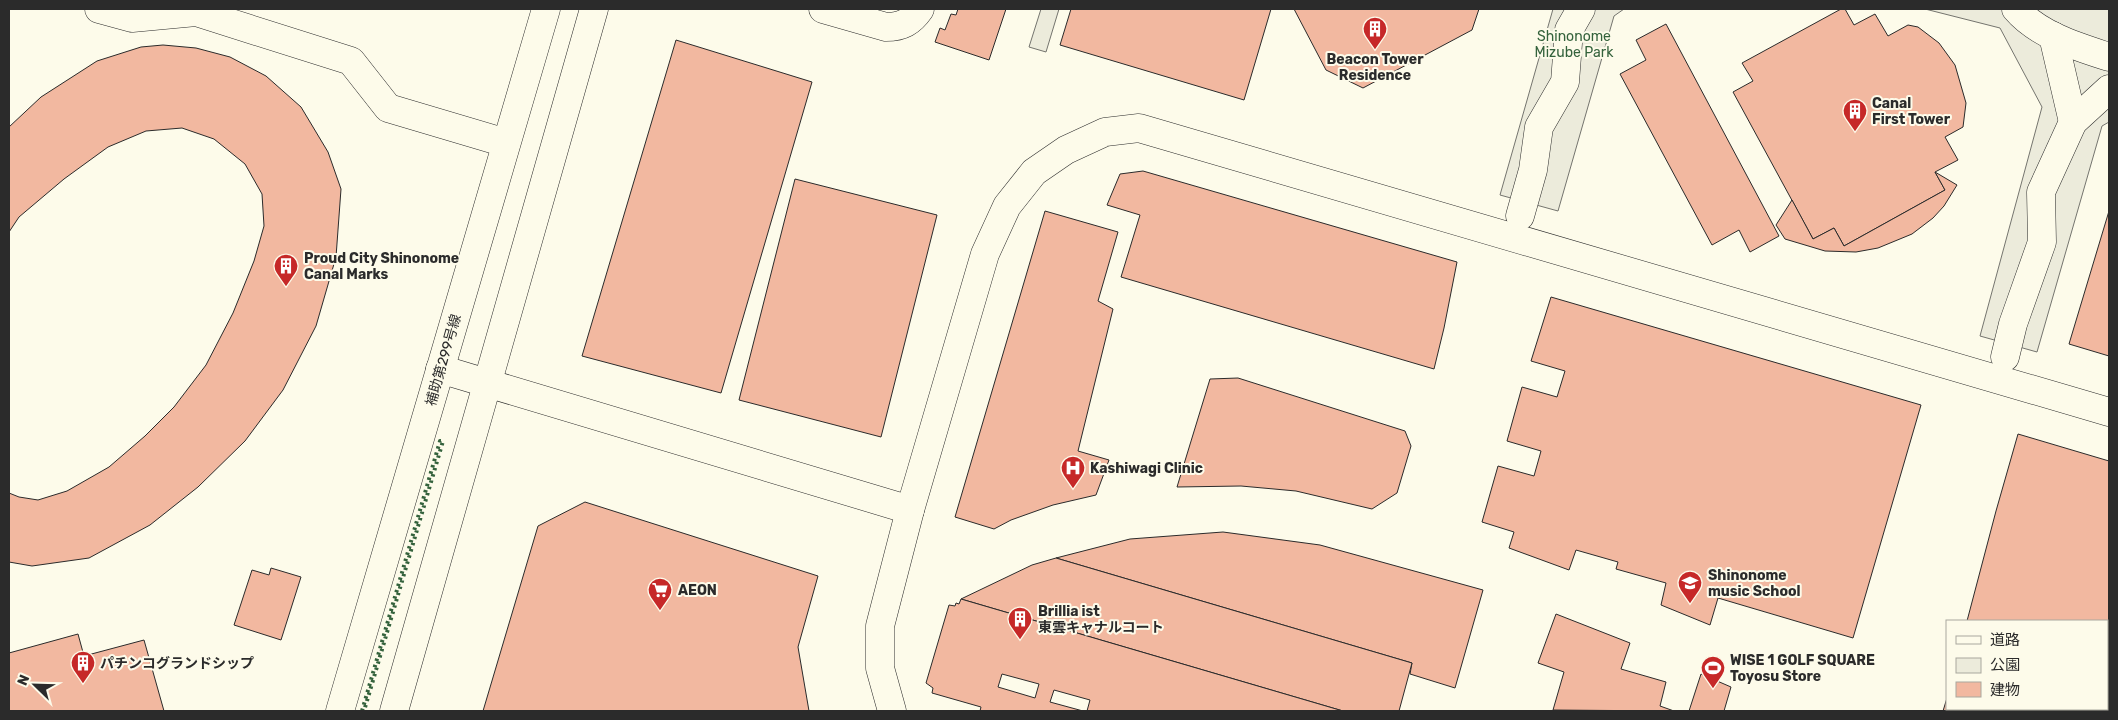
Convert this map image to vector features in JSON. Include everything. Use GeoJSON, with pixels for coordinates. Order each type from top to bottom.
{"type":"FeatureCollection","features":[{"type":"Feature","properties":{"kind":"street"},"geometry":{"type":"LineString","coordinates":[[99,9],[132,18],[196,12],[351,61],[388,108],[506,144]]}},
{"type":"Feature","properties":{"kind":"street","name":"補助第299号線"},"geometry":{"type":"LineString","coordinates":[[340,711],[546,9]]}},
{"type":"Feature","properties":{"kind":"street"},"geometry":{"type":"LineString","coordinates":[[394,711],[594,9]]}},
{"type":"Feature","properties":{"kind":"street"},"geometry":{"type":"LineString","coordinates":[[823,9],[886,27],[897,27],[907,23],[920,9]]}},
{"type":"Feature","properties":{"kind":"street"},"geometry":{"type":"LineString","coordinates":[[1520,216],[1533,170],[1539,127],[1565,82],[1569,30],[1582,9]]}},
{"type":"Feature","properties":{"kind":"street"},"geometry":{"type":"LineString","coordinates":[[2016,9],[2053,36],[2072,45],[2109,57]]}},
{"type":"Feature","properties":{"kind":"street"},"geometry":{"type":"LineString","coordinates":[[2053,36],[2073,122]]}},
{"type":"Feature","properties":{"kind":"street"},"geometry":{"type":"LineString","coordinates":[[2005,356],[2013,324],[2042,242],[2041,192],[2073,122],[2109,89]]}},
{"type":"Feature","properties":{"kind":"street"},"geometry":{"type":"LineString","coordinates":[[892,711],[880,668],[880,626],[910,510],[986,254],[1007,206],[1034,172],[1066,150],[1105,132],[1139,128],[2109,412]]}},
{"type":"Feature","properties":{"kind":"street"},"geometry":{"type":"LineString","coordinates":[[440,369],[910,510]]}},
{"type":"Feature","properties":{"kind":"green space"},"geometry":{"type":"Polygon","coordinates":[[[1041,9],[1059,9],[1046,52],[1029,47],[1041,9]]]}},
{"type":"Feature","properties":{"kind":"green space","name":"Shinonome Mizube Park"},"geometry":{"type":"Polygon","coordinates":[[[1553,9],[1624,9],[1614,16],[1558,211],[1500,195],[1553,9]]]}},
{"type":"Feature","properties":{"kind":"green space"},"geometry":{"type":"Polygon","coordinates":[[[1925,9],[2109,9],[2109,122],[2102,126],[2037,352],[1980,336],[2042,107],[2000,28],[1925,9]]]}},
{"type":"Feature","properties":{"kind":"building"},"geometry":{"type":"Polygon","coordinates":[[[958,9],[1006,9],[989,60],[935,42],[940,28],[945,30],[951,14],[956,15],[958,9]]]}},
{"type":"Feature","properties":{"kind":"building"},"geometry":{"type":"Polygon","coordinates":[[[1071,9],[1271,9],[1244,100],[1060,45],[1071,9]]]}},
{"type":"Feature","properties":{"kind":"building","name":"Beacon Tower Residence"},"geometry":{"type":"Polygon","coordinates":[[[1294,9],[1479,9],[1472,30],[1363,88],[1326,70],[1294,9]]]}},
{"type":"Feature","properties":{"kind":"building","name":"Canal First Tower"},"geometry":{"type":"Polygon","coordinates":[[[1841,9],[1845,9],[1854,25],[1875,14],[1888,36],[1908,25],[1918,27],[1939,43],[1955,65],[1966,103],[1963,127],[1945,137],[1958,160],[1935,172],[1945,190],[1844,246],[1834,228],[1813,239],[1733,92],[1753,81],[1742,63],[1841,9]]]}},
{"type":"Feature","properties":{"kind":"building"},"geometry":{"type":"Polygon","coordinates":[[[1666,24],[1779,236],[1750,252],[1739,230],[1712,245],[1620,74],[1646,60],[1636,40],[1666,24]]]}},
{"type":"Feature","properties":{"kind":"building"},"geometry":{"type":"Polygon","coordinates":[[[676,40],[812,82],[721,393],[582,356],[676,40]]]}},
{"type":"Feature","properties":{"kind":"building","name":"Proud City Shinonome Canal Marks"},"geometry":{"type":"Polygon","coordinates":[[[163,45],[196,48],[230,57],[266,76],[301,107],[328,152],[341,189],[336,257],[316,326],[283,390],[245,441],[198,487],[150,525],[89,558],[32,566],[9,562],[9,493],[19,497],[38,500],[67,491],[109,467],[145,436],[174,407],[206,365],[233,313],[254,261],[264,226],[262,194],[245,164],[214,139],[182,128],[146,131],[108,147],[64,179],[19,217],[9,232],[9,127],[41,97],[97,61],[141,47],[163,45]]]}},
{"type":"Feature","properties":{"kind":"building"},"geometry":{"type":"Polygon","coordinates":[[[1143,171],[1457,262],[1434,369],[1121,277],[1140,215],[1107,205],[1120,174],[1143,171]]]}},
{"type":"Feature","properties":{"kind":"building"},"geometry":{"type":"Polygon","coordinates":[[[1935,172],[1957,185],[1944,206],[1933,218],[1912,234],[1878,248],[1856,252],[1825,251],[1785,239],[1776,225],[1792,200],[1813,239],[1834,228],[1844,246],[1945,190],[1935,172]]]}},
{"type":"Feature","properties":{"kind":"building"},"geometry":{"type":"Polygon","coordinates":[[[795,179],[937,215],[881,437],[739,400],[795,179]]]}},
{"type":"Feature","properties":{"kind":"building"},"geometry":{"type":"Polygon","coordinates":[[[1045,211],[1118,232],[1098,301],[1113,309],[1078,451],[1109,460],[1096,495],[1053,505],[1011,520],[994,529],[955,517],[1045,211]]]}},
{"type":"Feature","properties":{"kind":"building"},"geometry":{"type":"Polygon","coordinates":[[[2109,211],[2109,356],[2069,344],[2109,211]]]}},
{"type":"Feature","properties":{"kind":"building"},"geometry":{"type":"Polygon","coordinates":[[[1551,297],[1921,405],[1853,638],[1718,598],[1710,625],[1661,605],[1666,583],[1616,569],[1618,562],[1576,550],[1569,570],[1509,548],[1514,532],[1482,522],[1498,466],[1534,476],[1541,451],[1507,441],[1522,387],[1557,397],[1565,371],[1531,361],[1551,297]]]}},
{"type":"Feature","properties":{"kind":"building"},"geometry":{"type":"Polygon","coordinates":[[[1238,378],[1405,431],[1411,446],[1397,493],[1372,509],[1296,491],[1241,486],[1177,487],[1210,379],[1238,378]]]}},
{"type":"Feature","properties":{"kind":"building"},"geometry":{"type":"Polygon","coordinates":[[[2018,434],[2109,461],[2109,711],[1943,711],[1946,701],[1946,710],[2108,710],[2108,620],[1967,620],[2018,434]]]}},
{"type":"Feature","properties":{"kind":"building","name":"AEON"},"geometry":{"type":"Polygon","coordinates":[[[585,502],[818,576],[798,647],[809,711],[483,711],[538,526],[585,502]]]}},
{"type":"Feature","properties":{"kind":"building"},"geometry":{"type":"Polygon","coordinates":[[[1223,532],[1320,545],[1483,590],[1455,688],[1410,674],[1412,663],[1056,558],[1130,539],[1223,532]]]}},
{"type":"Feature","properties":{"kind":"building"},"geometry":{"type":"Polygon","coordinates":[[[1056,558],[1412,663],[1399,711],[1343,711],[961,599],[1032,565],[1056,558]]]}},
{"type":"Feature","properties":{"kind":"building"},"geometry":{"type":"Polygon","coordinates":[[[271,568],[301,577],[281,640],[234,625],[252,570],[269,575],[271,568]]]}},
{"type":"Feature","properties":{"kind":"building","name":"Brillia ist 東雲キャナルコート"},"geometry":{"type":"Polygon","coordinates":[[[961,599],[1343,711],[1087,711],[1090,700],[1054,690],[1050,702],[1083,711],[980,711],[981,707],[932,693],[933,688],[926,683],[949,605],[955,606],[956,603],[959,604],[961,599]],[[1002,674],[998,687],[1035,698],[1039,684],[1002,674]]]}},
{"type":"Feature","properties":{"kind":"building"},"geometry":{"type":"Polygon","coordinates":[[[1556,614],[1630,643],[1621,669],[1666,682],[1660,706],[1674,711],[1553,710],[1564,672],[1538,663],[1556,614]]]}},
{"type":"Feature","properties":{"kind":"building","name":"パチンコグランドシップ"},"geometry":{"type":"Polygon","coordinates":[[[78,634],[84,656],[144,640],[164,711],[9,711],[9,653],[78,634]]]}},
{"type":"Feature","properties":{"kind":"building"},"geometry":{"type":"Polygon","coordinates":[[[1701,674],[1731,687],[1724,711],[1689,711],[1701,674]]]}},
{"type":"Feature","properties":{"kind":"hedge"},"geometry":{"type":"LineString","coordinates":[[362,711],[440,441],[443,441],[364,711]]}},
{"type":"Feature","properties":{"kind":"place","name":"Beacon Tower Residence"},"geometry":{"type":"Point","coordinates":[1375,50]}},
{"type":"Feature","properties":{"kind":"place","name":"Canal First Tower"},"geometry":{"type":"Point","coordinates":[1855,132]}},
{"type":"Feature","properties":{"kind":"place","name":"Proud City Shinonome Canal Marks"},"geometry":{"type":"Point","coordinates":[286,287]}},
{"type":"Feature","properties":{"kind":"place","name":"Kashiwagi Clinic"},"geometry":{"type":"Point","coordinates":[1073,489]}},
{"type":"Feature","properties":{"kind":"place","name":"Shinonome music School"},"geometry":{"type":"Point","coordinates":[1690,604]}},
{"type":"Feature","properties":{"kind":"place","name":"AEON"},"geometry":{"type":"Point","coordinates":[660,611]}},
{"type":"Feature","properties":{"kind":"place","name":"Brillia ist 東雲キャナルコート"},"geometry":{"type":"Point","coordinates":[1020,640]}},
{"type":"Feature","properties":{"kind":"place","name":"パチンコグランドシップ"},"geometry":{"type":"Point","coordinates":[83,684]}},
{"type":"Feature","properties":{"kind":"place","name":"WISE 1 GOLF SQUARE Toyosu Store"},"geometry":{"type":"Point","coordinates":[1713,689]}}]}
